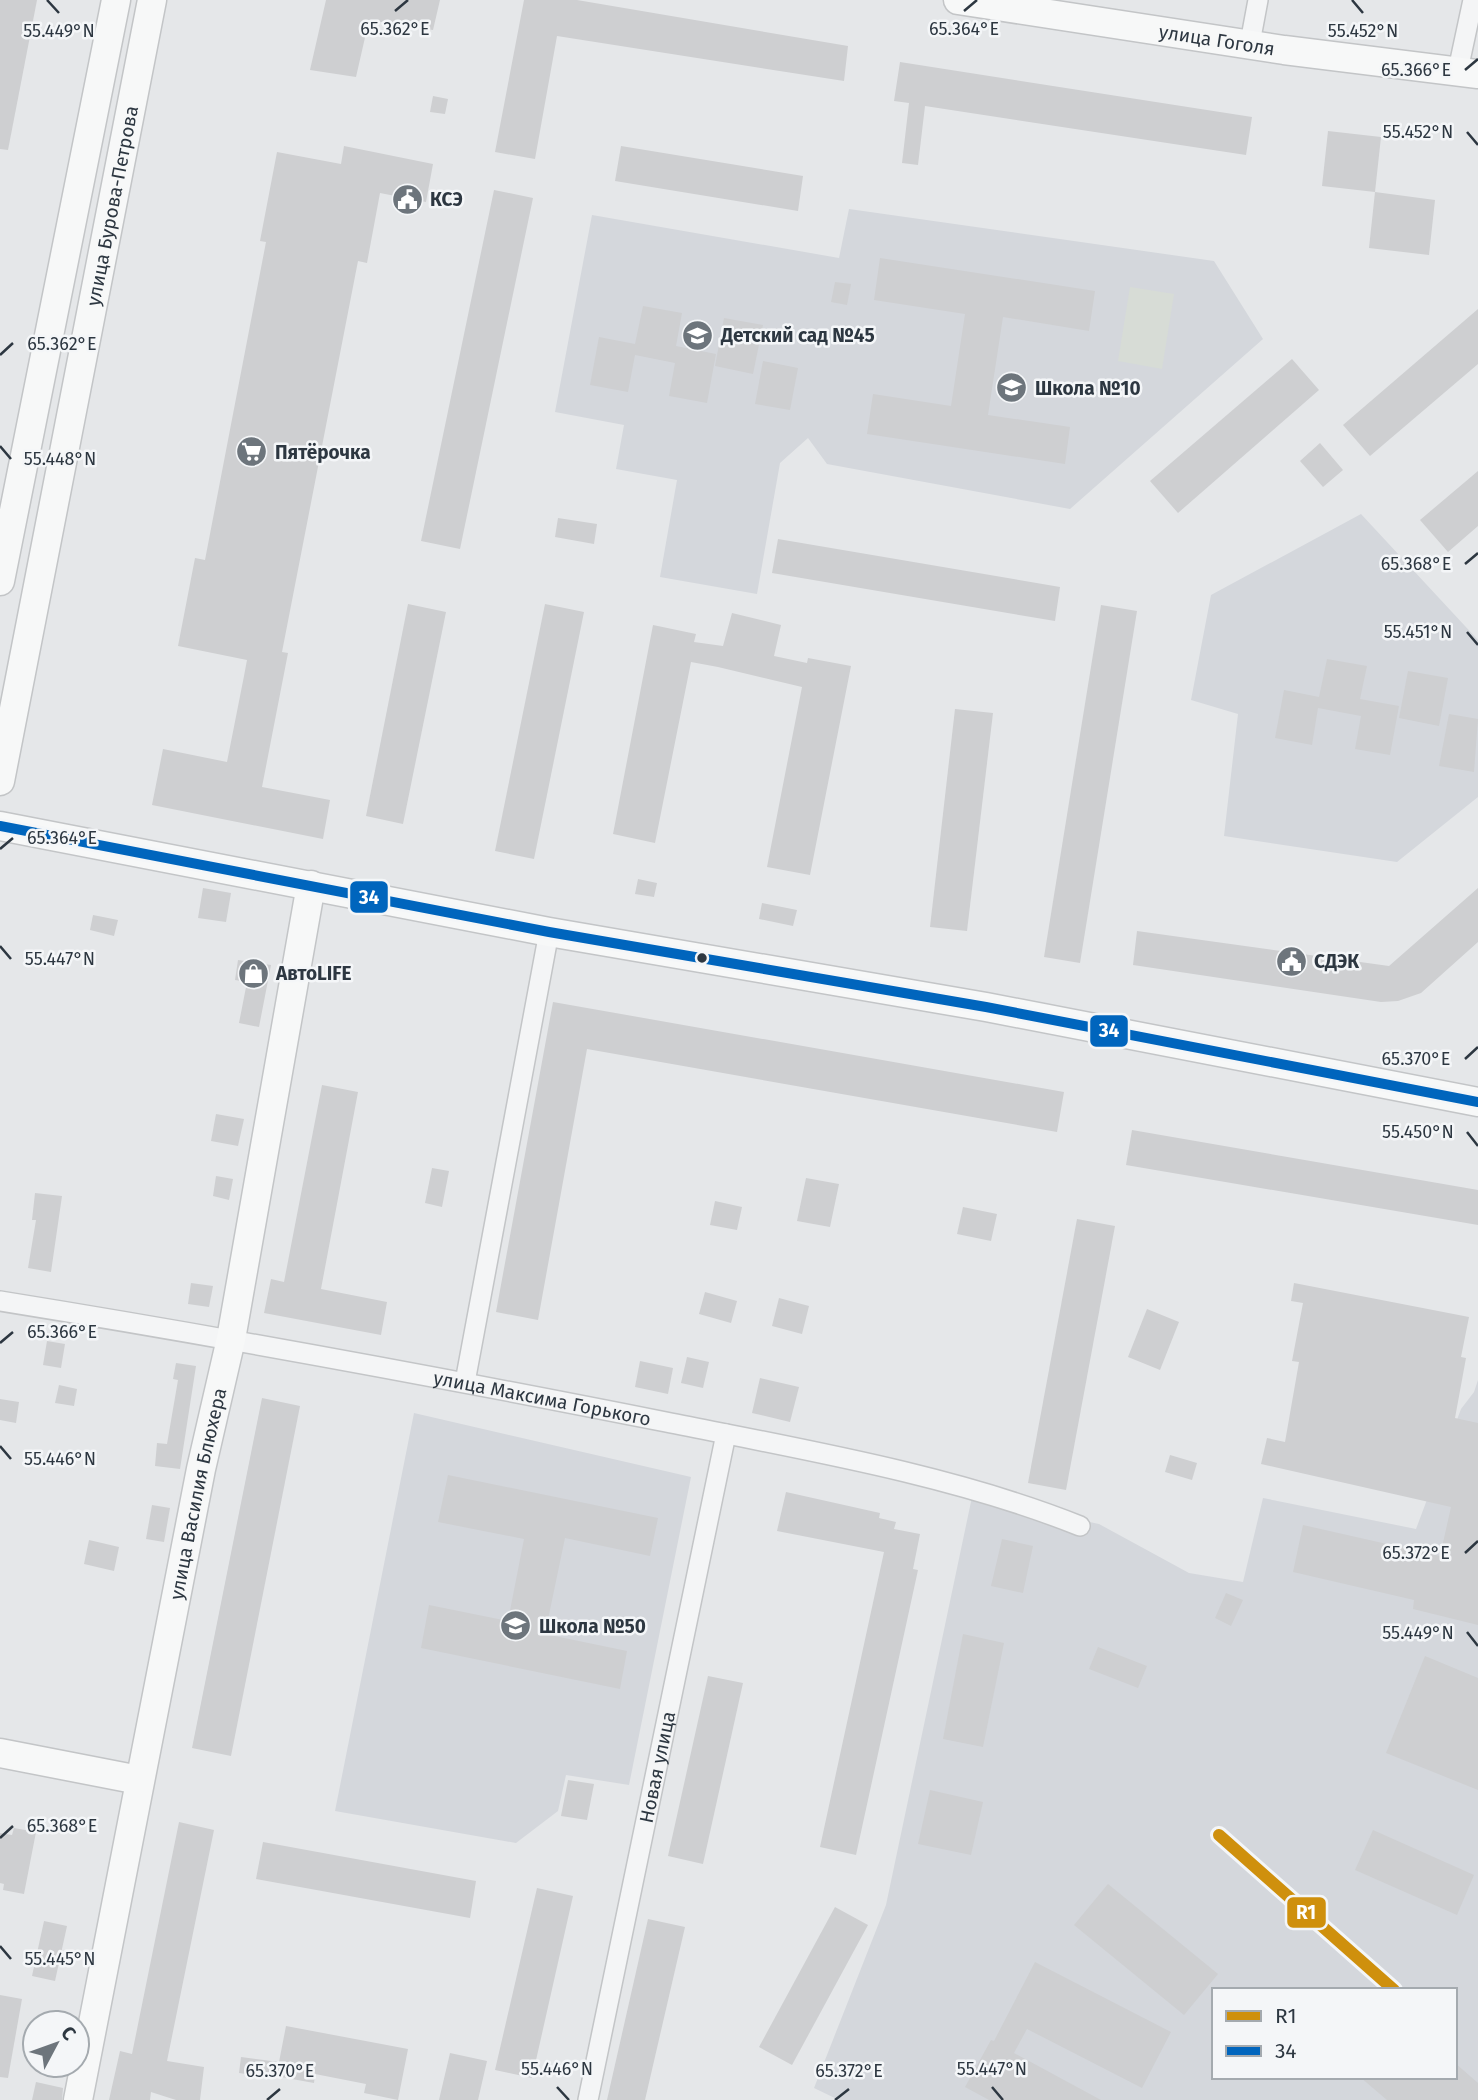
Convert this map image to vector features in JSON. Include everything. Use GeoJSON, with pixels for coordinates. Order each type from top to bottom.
{"type":"FeatureCollection","features":[{"type":"Feature","properties":{"kind":"main road","name":"улица Бурова-Петрова"},"geometry":{"type":"LineString","coordinates":[[0,581],[116,0]]}},
{"type":"Feature","properties":{"kind":"main road","name":"улица Бурова-Петрова"},"geometry":{"type":"LineString","coordinates":[[0,781],[152,0]]}},
{"type":"Feature","properties":{"kind":"main road","name":"улица Гоголя"},"geometry":{"type":"LineString","coordinates":[[958,0],[1284,50],[1468,72]]}},
{"type":"Feature","properties":{"kind":"main road"},"geometry":{"type":"LineString","coordinates":[[0,826],[549,932],[986,1007],[1478,1102]]}},
{"type":"Feature","properties":{"kind":"main road","name":"улица Василия Блюхера"},"geometry":{"type":"LineString","coordinates":[[78,2100],[201,1469],[231,1339],[311,885]]}},
{"type":"Feature","properties":{"kind":"main road"},"geometry":{"type":"LineString","coordinates":[[0,1753],[139,1780]]}},
{"type":"Feature","properties":{"kind":"street"},"geometry":{"type":"LineString","coordinates":[[1250,43],[1258,0]]}},
{"type":"Feature","properties":{"kind":"street"},"geometry":{"type":"LineString","coordinates":[[1468,72],[1473,0]]}},
{"type":"Feature","properties":{"kind":"street"},"geometry":{"type":"LineString","coordinates":[[465,1382],[549,932]]}},
{"type":"Feature","properties":{"kind":"street","name":"улица Максима Горького"},"geometry":{"type":"LineString","coordinates":[[0,1301],[231,1339],[726,1434],[963,1487],[1080,1526]]}},
{"type":"Feature","properties":{"kind":"street","name":"Новая улица"},"geometry":{"type":"LineString","coordinates":[[587,2100],[726,1434]]}},
{"type":"Feature","properties":{"kind":"shaded area"},"geometry":{"type":"Polygon","coordinates":[[[849,209],[1214,261],[1263,339],[1070,509],[827,464],[808,438],[780,463],[757,594],[660,577],[677,480],[616,469],[624,425],[555,412],[592,215],[839,258],[849,209]]]}},
{"type":"Feature","properties":{"kind":"shaded area"},"geometry":{"type":"Polygon","coordinates":[[[1130,287],[1174,294],[1162,369],[1118,361],[1130,287]]]}},
{"type":"Feature","properties":{"kind":"shaded area"},"geometry":{"type":"Polygon","coordinates":[[[1361,514],[1478,640],[1478,797],[1397,862],[1224,836],[1238,714],[1191,700],[1211,595],[1361,514]]]}},
{"type":"Feature","properties":{"kind":"shaded area"},"geometry":{"type":"Polygon","coordinates":[[[1478,1380],[1478,2100],[839,2100],[814,2088],[886,1905],[972,1497],[1099,1524],[1189,1573],[1243,1582],[1263,1498],[1416,1529],[1461,1409],[1474,1392],[1478,1380]]]}},
{"type":"Feature","properties":{"kind":"shaded area","name":"Школа №50"},"geometry":{"type":"Polygon","coordinates":[[[414,1413],[691,1477],[629,1785],[566,1775],[558,1811],[516,1843],[335,1811],[414,1413]]]}},
{"type":"Feature","properties":{"kind":"building"},"geometry":{"type":"Polygon","coordinates":[[[0,0],[37,0],[8,150],[0,149],[0,0]]]}},
{"type":"Feature","properties":{"kind":"building"},"geometry":{"type":"Polygon","coordinates":[[[326,0],[440,0],[433,30],[369,20],[356,77],[310,70],[326,0]]]}},
{"type":"Feature","properties":{"kind":"building"},"geometry":{"type":"Polygon","coordinates":[[[524,0],[577,0],[848,46],[844,81],[557,36],[535,159],[495,152],[524,0]]]}},
{"type":"Feature","properties":{"kind":"building"},"geometry":{"type":"Polygon","coordinates":[[[900,62],[1252,117],[1246,155],[925,106],[918,165],[902,163],[909,103],[894,101],[900,62]]]}},
{"type":"Feature","properties":{"kind":"building"},"geometry":{"type":"Polygon","coordinates":[[[433,96],[448,99],[445,114],[430,112],[433,96]]]}},
{"type":"Feature","properties":{"kind":"building"},"geometry":{"type":"Polygon","coordinates":[[[1328,131],[1381,137],[1375,192],[1322,186],[1328,131]]]}},
{"type":"Feature","properties":{"kind":"building"},"geometry":{"type":"Polygon","coordinates":[[[344,146],[433,164],[426,202],[380,193],[367,263],[358,261],[282,652],[288,653],[262,787],[330,800],[323,839],[152,805],[163,749],[227,762],[244,676],[247,660],[178,646],[195,558],[205,560],[266,242],[260,241],[277,152],[341,164],[344,146]]]}},
{"type":"Feature","properties":{"kind":"building"},"geometry":{"type":"Polygon","coordinates":[[[621,146],[803,176],[798,211],[615,181],[621,146]]]}},
{"type":"Feature","properties":{"kind":"building"},"geometry":{"type":"Polygon","coordinates":[[[494,190],[533,198],[460,549],[421,541],[494,190]]]}},
{"type":"Feature","properties":{"kind":"building"},"geometry":{"type":"Polygon","coordinates":[[[1375,192],[1435,200],[1429,255],[1369,248],[1375,192]]]}},
{"type":"Feature","properties":{"kind":"building"},"geometry":{"type":"Polygon","coordinates":[[[880,258],[1095,291],[1089,331],[1003,317],[988,415],[1070,427],[1065,464],[867,434],[873,394],[951,406],[965,314],[874,300],[880,258]]]}},
{"type":"Feature","properties":{"kind":"building"},"geometry":{"type":"Polygon","coordinates":[[[835,282],[851,284],[847,305],[831,302],[835,282]]]}},
{"type":"Feature","properties":{"kind":"building"},"geometry":{"type":"Polygon","coordinates":[[[643,306],[682,313],[676,346],[716,354],[707,403],[669,396],[675,363],[635,355],[628,392],[590,385],[599,337],[635,344],[643,306]]]}},
{"type":"Feature","properties":{"kind":"building"},"geometry":{"type":"Polygon","coordinates":[[[1478,309],[1478,364],[1370,456],[1343,425],[1478,309]]]}},
{"type":"Feature","properties":{"kind":"building"},"geometry":{"type":"Polygon","coordinates":[[[724,318],[763,325],[753,374],[715,366],[724,318]]]}},
{"type":"Feature","properties":{"kind":"building"},"geometry":{"type":"Polygon","coordinates":[[[1292,359],[1319,390],[1178,513],[1150,481],[1292,359]]]}},
{"type":"Feature","properties":{"kind":"building"},"geometry":{"type":"Polygon","coordinates":[[[763,361],[798,368],[790,410],[755,404],[763,361]]]}},
{"type":"Feature","properties":{"kind":"building"},"geometry":{"type":"Polygon","coordinates":[[[1320,443],[1343,470],[1323,487],[1300,461],[1320,443]]]}},
{"type":"Feature","properties":{"kind":"building"},"geometry":{"type":"Polygon","coordinates":[[[1478,471],[1478,526],[1448,552],[1420,520],[1478,471]]]}},
{"type":"Feature","properties":{"kind":"building"},"geometry":{"type":"Polygon","coordinates":[[[558,518],[597,524],[594,544],[555,537],[558,518]]]}},
{"type":"Feature","properties":{"kind":"building"},"geometry":{"type":"Polygon","coordinates":[[[778,539],[1060,587],[1055,621],[772,573],[778,539]]]}},
{"type":"Feature","properties":{"kind":"building"},"geometry":{"type":"Polygon","coordinates":[[[408,604],[446,612],[403,824],[366,816],[408,604]]]}},
{"type":"Feature","properties":{"kind":"building"},"geometry":{"type":"Polygon","coordinates":[[[545,604],[584,612],[534,859],[495,851],[545,604]]]}},
{"type":"Feature","properties":{"kind":"building"},"geometry":{"type":"Polygon","coordinates":[[[1101,605],[1137,611],[1080,963],[1044,957],[1101,605]]]}},
{"type":"Feature","properties":{"kind":"building"},"geometry":{"type":"Polygon","coordinates":[[[732,613],[781,625],[774,656],[807,663],[808,658],[851,666],[810,875],[767,867],[802,687],[718,667],[691,662],[655,843],[613,834],[653,625],[696,634],[694,642],[723,646],[732,613]]]}},
{"type":"Feature","properties":{"kind":"building"},"geometry":{"type":"Polygon","coordinates":[[[1327,659],[1367,666],[1360,699],[1399,706],[1390,755],[1355,749],[1361,716],[1318,708],[1312,745],[1275,738],[1284,690],[1319,697],[1327,659]]]}},
{"type":"Feature","properties":{"kind":"building"},"geometry":{"type":"Polygon","coordinates":[[[1408,671],[1448,678],[1439,726],[1399,718],[1408,671]]]}},
{"type":"Feature","properties":{"kind":"building"},"geometry":{"type":"Polygon","coordinates":[[[955,709],[993,713],[967,931],[930,927],[955,709]]]}},
{"type":"Feature","properties":{"kind":"building"},"geometry":{"type":"Polygon","coordinates":[[[1449,714],[1478,719],[1474,772],[1439,766],[1449,714]]]}},
{"type":"Feature","properties":{"kind":"building"},"geometry":{"type":"Polygon","coordinates":[[[638,879],[657,883],[654,897],[635,894],[638,879]]]}},
{"type":"Feature","properties":{"kind":"building"},"geometry":{"type":"Polygon","coordinates":[[[203,888],[231,893],[226,922],[198,918],[203,888]]]}},
{"type":"Feature","properties":{"kind":"building"},"geometry":{"type":"Polygon","coordinates":[[[1478,888],[1478,942],[1421,993],[1398,1001],[1381,1002],[1133,965],[1137,931],[1389,966],[1478,888]]]}},
{"type":"Feature","properties":{"kind":"building"},"geometry":{"type":"Polygon","coordinates":[[[762,903],[797,910],[793,926],[759,919],[762,903]]]}},
{"type":"Feature","properties":{"kind":"building"},"geometry":{"type":"Polygon","coordinates":[[[93,915],[118,920],[114,936],[90,930],[93,915]]]}},
{"type":"Feature","properties":{"kind":"building"},"geometry":{"type":"Polygon","coordinates":[[[238,960],[271,965],[259,1027],[239,1023],[247,982],[235,980],[238,960]]]}},
{"type":"Feature","properties":{"kind":"building"},"geometry":{"type":"Polygon","coordinates":[[[553,1002],[1064,1092],[1057,1132],[587,1049],[538,1320],[496,1312],[553,1002]]]}},
{"type":"Feature","properties":{"kind":"building"},"geometry":{"type":"Polygon","coordinates":[[[322,1085],[358,1092],[321,1289],[387,1302],[381,1335],[264,1313],[271,1279],[284,1282],[322,1085]]]}},
{"type":"Feature","properties":{"kind":"building"},"geometry":{"type":"Polygon","coordinates":[[[216,1114],[244,1119],[238,1146],[211,1141],[216,1114]]]}},
{"type":"Feature","properties":{"kind":"building"},"geometry":{"type":"Polygon","coordinates":[[[1132,1130],[1478,1190],[1478,1225],[1126,1165],[1132,1130]]]}},
{"type":"Feature","properties":{"kind":"building"},"geometry":{"type":"Polygon","coordinates":[[[432,1168],[449,1171],[442,1207],[425,1203],[432,1168]]]}},
{"type":"Feature","properties":{"kind":"building"},"geometry":{"type":"Polygon","coordinates":[[[216,1176],[233,1179],[229,1200],[213,1196],[216,1176]]]}},
{"type":"Feature","properties":{"kind":"building"},"geometry":{"type":"Polygon","coordinates":[[[806,1178],[839,1184],[830,1227],[797,1221],[806,1178]]]}},
{"type":"Feature","properties":{"kind":"building"},"geometry":{"type":"Polygon","coordinates":[[[35,1193],[62,1196],[51,1272],[28,1268],[36,1220],[32,1220],[35,1193]]]}},
{"type":"Feature","properties":{"kind":"building"},"geometry":{"type":"Polygon","coordinates":[[[715,1201],[742,1207],[737,1230],[710,1225],[715,1201]]]}},
{"type":"Feature","properties":{"kind":"building"},"geometry":{"type":"Polygon","coordinates":[[[963,1207],[997,1214],[991,1241],[957,1234],[963,1207]]]}},
{"type":"Feature","properties":{"kind":"building"},"geometry":{"type":"Polygon","coordinates":[[[1077,1219],[1115,1226],[1066,1490],[1028,1483],[1077,1219]]]}},
{"type":"Feature","properties":{"kind":"building"},"geometry":{"type":"Polygon","coordinates":[[[191,1283],[213,1286],[209,1307],[188,1304],[191,1283]]]}},
{"type":"Feature","properties":{"kind":"building"},"geometry":{"type":"Polygon","coordinates":[[[1294,1283],[1469,1317],[1461,1357],[1466,1358],[1455,1418],[1478,1423],[1478,1625],[1413,1609],[1414,1600],[1293,1572],[1303,1525],[1440,1556],[1451,1507],[1261,1464],[1267,1438],[1285,1442],[1299,1362],[1292,1361],[1303,1303],[1291,1301],[1294,1283]]]}},
{"type":"Feature","properties":{"kind":"building"},"geometry":{"type":"Polygon","coordinates":[[[705,1292],[737,1301],[731,1323],[699,1314],[705,1292]]]}},
{"type":"Feature","properties":{"kind":"building"},"geometry":{"type":"Polygon","coordinates":[[[779,1298],[809,1306],[802,1334],[772,1326],[779,1298]]]}},
{"type":"Feature","properties":{"kind":"building"},"geometry":{"type":"Polygon","coordinates":[[[1147,1309],[1179,1322],[1160,1370],[1128,1357],[1147,1309]]]}},
{"type":"Feature","properties":{"kind":"building"},"geometry":{"type":"Polygon","coordinates":[[[47,1341],[65,1344],[61,1368],[43,1365],[47,1341]]]}},
{"type":"Feature","properties":{"kind":"building"},"geometry":{"type":"Polygon","coordinates":[[[687,1357],[709,1362],[703,1388],[681,1383],[687,1357]]]}},
{"type":"Feature","properties":{"kind":"building"},"geometry":{"type":"Polygon","coordinates":[[[640,1361],[673,1368],[668,1394],[635,1387],[640,1361]]]}},
{"type":"Feature","properties":{"kind":"building"},"geometry":{"type":"Polygon","coordinates":[[[176,1363],[196,1366],[180,1469],[155,1466],[157,1443],[167,1444],[178,1380],[173,1379],[176,1363]]]}},
{"type":"Feature","properties":{"kind":"building"},"geometry":{"type":"Polygon","coordinates":[[[760,1378],[799,1387],[790,1422],[752,1413],[760,1378]]]}},
{"type":"Feature","properties":{"kind":"building"},"geometry":{"type":"Polygon","coordinates":[[[59,1385],[77,1389],[74,1406],[55,1403],[59,1385]]]}},
{"type":"Feature","properties":{"kind":"building"},"geometry":{"type":"Polygon","coordinates":[[[262,1398],[300,1406],[231,1756],[192,1748],[262,1398]]]}},
{"type":"Feature","properties":{"kind":"building"},"geometry":{"type":"Polygon","coordinates":[[[0,1399],[19,1402],[16,1423],[0,1420],[0,1399]]]}},
{"type":"Feature","properties":{"kind":"building"},"geometry":{"type":"Polygon","coordinates":[[[1170,1455],[1197,1463],[1192,1480],[1165,1472],[1170,1455]]]}},
{"type":"Feature","properties":{"kind":"building"},"geometry":{"type":"Polygon","coordinates":[[[448,1475],[658,1518],[650,1556],[565,1538],[545,1634],[627,1651],[620,1689],[421,1648],[429,1605],[508,1621],[524,1539],[438,1522],[448,1475]]]}},
{"type":"Feature","properties":{"kind":"building"},"geometry":{"type":"Polygon","coordinates":[[[786,1492],[880,1513],[879,1518],[896,1522],[894,1529],[920,1534],[913,1569],[918,1570],[856,1855],[820,1847],[884,1552],[777,1531],[786,1492]]]}},
{"type":"Feature","properties":{"kind":"building"},"geometry":{"type":"Polygon","coordinates":[[[152,1505],[170,1508],[164,1542],[146,1539],[152,1505]]]}},
{"type":"Feature","properties":{"kind":"building"},"geometry":{"type":"Polygon","coordinates":[[[1002,1539],[1033,1546],[1023,1593],[991,1586],[1002,1539]]]}},
{"type":"Feature","properties":{"kind":"building"},"geometry":{"type":"Polygon","coordinates":[[[89,1540],[119,1547],[114,1571],[84,1564],[89,1540]]]}},
{"type":"Feature","properties":{"kind":"building"},"geometry":{"type":"Polygon","coordinates":[[[1226,1593],[1243,1600],[1231,1626],[1215,1618],[1226,1593]]]}},
{"type":"Feature","properties":{"kind":"building"},"geometry":{"type":"Polygon","coordinates":[[[963,1634],[1004,1643],[983,1747],[943,1739],[963,1634]]]}},
{"type":"Feature","properties":{"kind":"building"},"geometry":{"type":"Polygon","coordinates":[[[1098,1647],[1147,1666],[1138,1688],[1089,1669],[1098,1647]]]}},
{"type":"Feature","properties":{"kind":"building"},"geometry":{"type":"Polygon","coordinates":[[[1425,1656],[1478,1678],[1478,1790],[1386,1753],[1425,1656]]]}},
{"type":"Feature","properties":{"kind":"building"},"geometry":{"type":"Polygon","coordinates":[[[708,1676],[743,1683],[703,1864],[668,1856],[708,1676]]]}},
{"type":"Feature","properties":{"kind":"building"},"geometry":{"type":"Polygon","coordinates":[[[568,1780],[594,1784],[587,1820],[561,1816],[568,1780]]]}},
{"type":"Feature","properties":{"kind":"building"},"geometry":{"type":"Polygon","coordinates":[[[930,1790],[983,1802],[971,1855],[918,1844],[930,1790]]]}},
{"type":"Feature","properties":{"kind":"building"},"geometry":{"type":"Polygon","coordinates":[[[179,1822],[214,1830],[167,2061],[204,2067],[200,2100],[176,2100],[151,2092],[150,2100],[109,2100],[120,2051],[132,2054],[179,1822]]]}},
{"type":"Feature","properties":{"kind":"building"},"geometry":{"type":"Polygon","coordinates":[[[14,1828],[36,1832],[24,1894],[3,1890],[4,1884],[0,1883],[0,1833],[12,1835],[14,1828]]]}},
{"type":"Feature","properties":{"kind":"building"},"geometry":{"type":"Polygon","coordinates":[[[1373,1830],[1474,1875],[1457,1915],[1355,1870],[1373,1830]]]}},
{"type":"Feature","properties":{"kind":"building"},"geometry":{"type":"Polygon","coordinates":[[[263,1842],[476,1881],[470,1918],[256,1879],[263,1842]]]}},
{"type":"Feature","properties":{"kind":"building"},"geometry":{"type":"Polygon","coordinates":[[[1108,1884],[1218,1974],[1184,2015],[1074,1925],[1108,1884]]]}},
{"type":"Feature","properties":{"kind":"building"},"geometry":{"type":"Polygon","coordinates":[[[537,1888],[573,1896],[532,2078],[495,2070],[537,1888]]]}},
{"type":"Feature","properties":{"kind":"building"},"geometry":{"type":"Polygon","coordinates":[[[835,1907],[868,1925],[792,2065],[759,2047],[835,1907]]]}},
{"type":"Feature","properties":{"kind":"building"},"geometry":{"type":"Polygon","coordinates":[[[648,1919],[685,1927],[645,2100],[607,2100],[648,1919]]]}},
{"type":"Feature","properties":{"kind":"building"},"geometry":{"type":"Polygon","coordinates":[[[44,1921],[67,1926],[55,1981],[32,1976],[44,1921]]]}},
{"type":"Feature","properties":{"kind":"building"},"geometry":{"type":"Polygon","coordinates":[[[1035,1962],[1171,2032],[1142,2088],[1027,2029],[1014,2053],[1101,2100],[989,2100],[965,2087],[991,2040],[994,2041],[1035,1962]]]}},
{"type":"Feature","properties":{"kind":"building"},"geometry":{"type":"Polygon","coordinates":[[[0,1995],[22,1999],[8,2078],[0,2077],[0,1995]]]}},
{"type":"Feature","properties":{"kind":"building"},"geometry":{"type":"Polygon","coordinates":[[[286,2026],[408,2049],[398,2100],[364,2093],[366,2084],[315,2074],[314,2083],[259,2073],[259,2076],[239,2073],[241,2057],[279,2062],[286,2026]]]}},
{"type":"Feature","properties":{"kind":"building"},"geometry":{"type":"Polygon","coordinates":[[[450,2053],[487,2061],[478,2100],[439,2100],[450,2053]]]}},
{"type":"Feature","properties":{"kind":"building"},"geometry":{"type":"Polygon","coordinates":[[[1457,2065],[1478,2083],[1478,2100],[1387,2100],[1362,2079],[1457,2079],[1457,2065]]]}},
{"type":"Feature","properties":{"kind":"building"},"geometry":{"type":"Polygon","coordinates":[[[36,2082],[63,2088],[62,2100],[32,2100],[36,2082]]]}},
{"type":"Feature","properties":{"kind":"transit line","name":"34"},"geometry":{"type":"LineString","coordinates":[[0,826],[549,932],[986,1007],[1478,1102]]}},
{"type":"Feature","properties":{"kind":"transit line","name":"R1"},"geometry":{"type":"LineString","coordinates":[[1219,1835],[1392,1988]]}},
{"type":"Feature","properties":{"kind":"place","name":"КСЭ"},"geometry":{"type":"Point","coordinates":[407,199]}},
{"type":"Feature","properties":{"kind":"place","name":"Детский сад №45"},"geometry":{"type":"Point","coordinates":[698,335]}},
{"type":"Feature","properties":{"kind":"place","name":"Школа №10"},"geometry":{"type":"Point","coordinates":[1012,388]}},
{"type":"Feature","properties":{"kind":"place","name":"Пятёрочка"},"geometry":{"type":"Point","coordinates":[252,452]}},
{"type":"Feature","properties":{"kind":"place","name":"СДЭК"},"geometry":{"type":"Point","coordinates":[1291,961]}},
{"type":"Feature","properties":{"kind":"place","name":"АвтоLIFE"},"geometry":{"type":"Point","coordinates":[253,973]}},
{"type":"Feature","properties":{"kind":"place","name":"Школа №50"},"geometry":{"type":"Point","coordinates":[516,1626]}}]}
